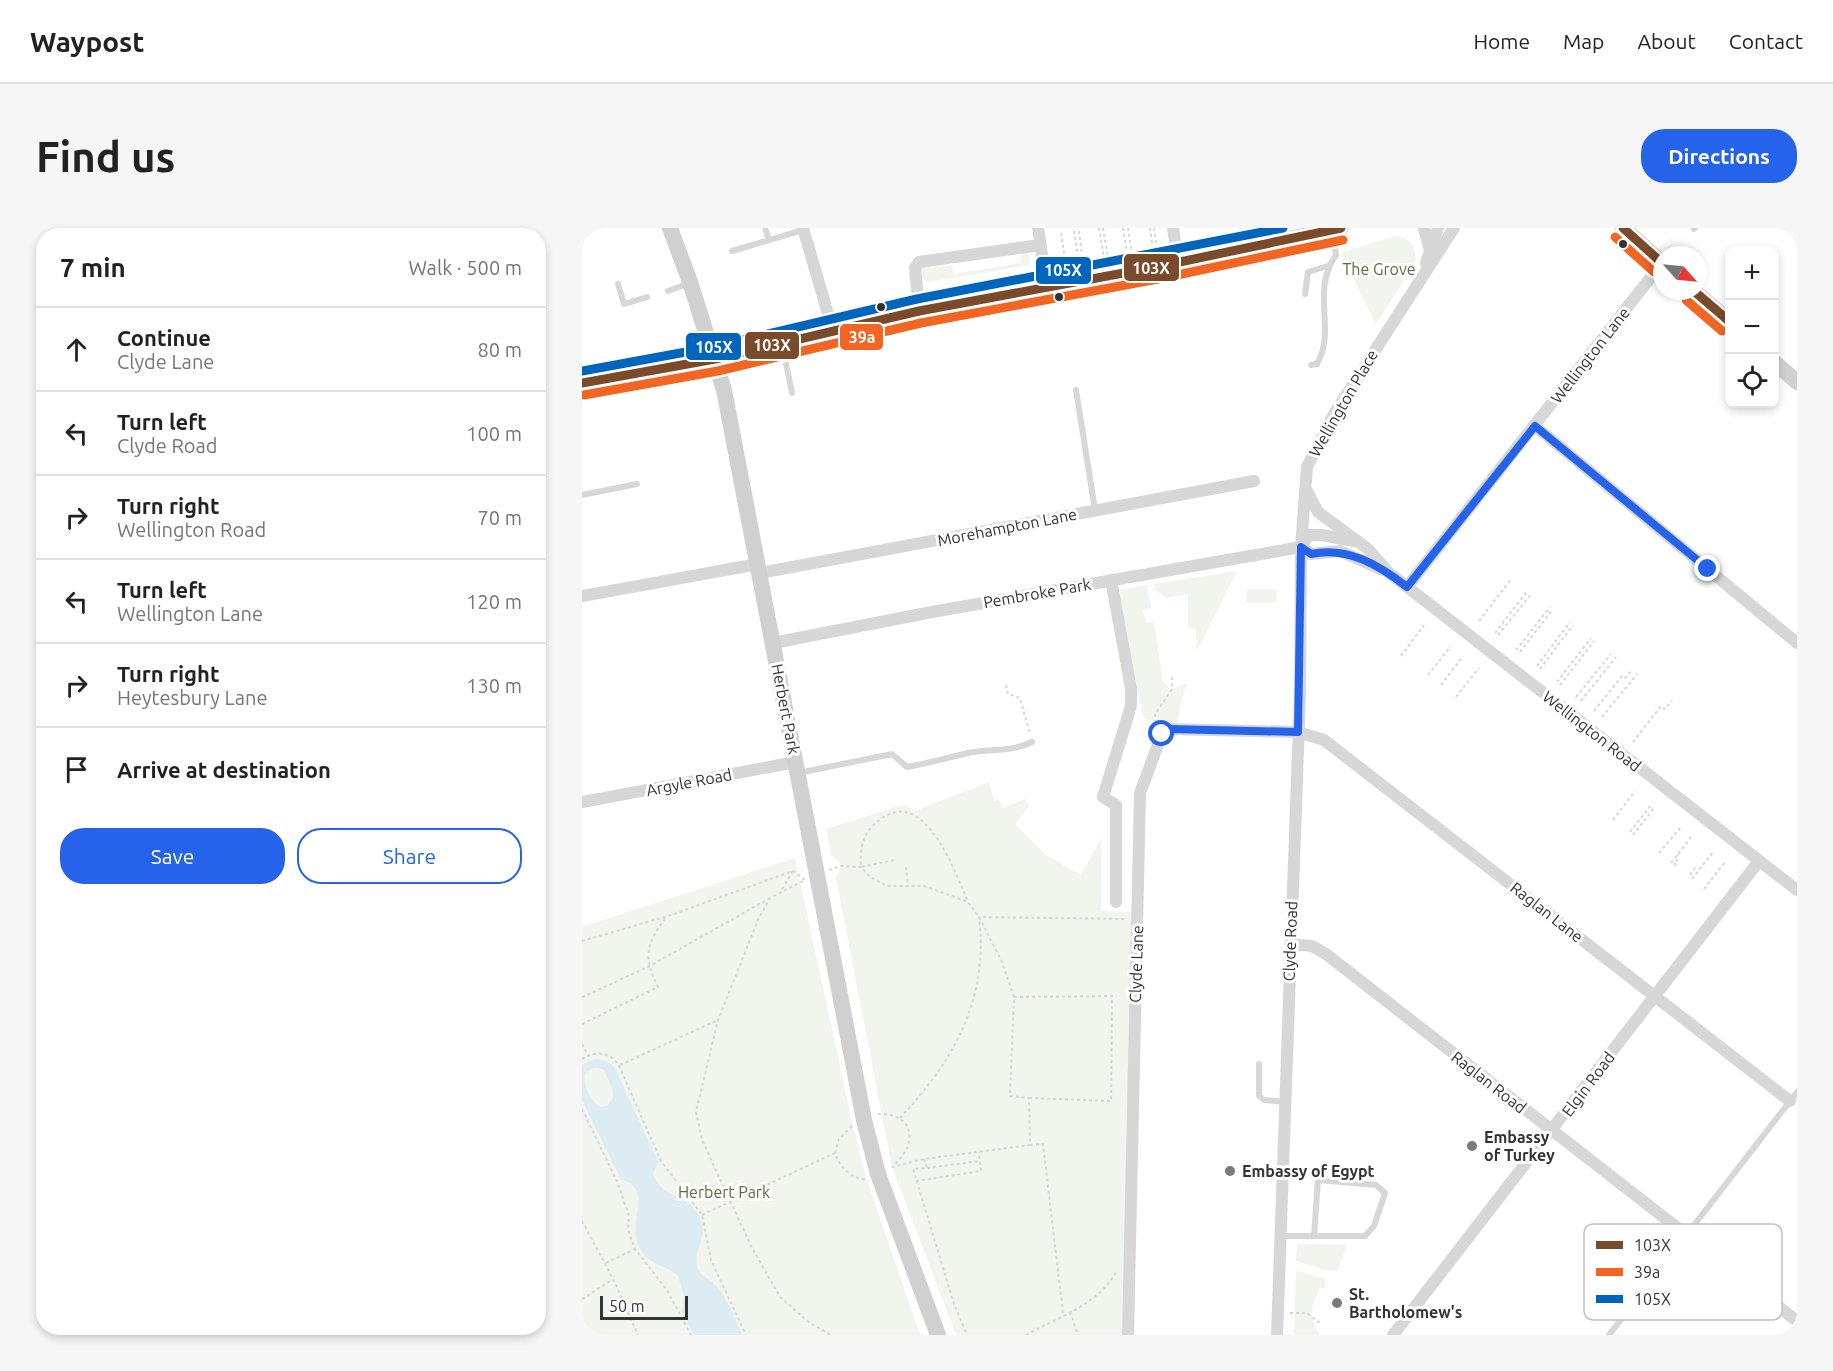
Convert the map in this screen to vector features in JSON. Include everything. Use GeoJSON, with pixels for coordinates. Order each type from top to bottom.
{"type":"FeatureCollection","features":[{"type":"Feature","properties":{"kind":"street","name":"Herbert Park"},"geometry":{"type":"LineString","coordinates":[[670,228],[690,282],[724,390],[864,1120],[878,1174],[938,1335]]}},
{"type":"Feature","properties":{"kind":"street"},"geometry":{"type":"LineString","coordinates":[[1038,228],[1047,287]]}},
{"type":"Feature","properties":{"kind":"street"},"geometry":{"type":"LineString","coordinates":[[1173,228],[1178,262]]}},
{"type":"Feature","properties":{"kind":"street"},"geometry":{"type":"LineString","coordinates":[[1424,228],[1430,250]]}},
{"type":"Feature","properties":{"kind":"street","name":"Wellington Place"},"geometry":{"type":"LineString","coordinates":[[1423,273],[1438,228]]}},
{"type":"Feature","properties":{"kind":"street","name":"Wellington Place"},"geometry":{"type":"LineString","coordinates":[[1301,547],[1304,485],[1307,467],[1318,442],[1423,273],[1454,228]]}},
{"type":"Feature","properties":{"kind":"street"},"geometry":{"type":"LineString","coordinates":[[1623,228],[1653,255]]}},
{"type":"Feature","properties":{"kind":"street"},"geometry":{"type":"LineString","coordinates":[[803,229],[833,332]]}},
{"type":"Feature","properties":{"kind":"street"},"geometry":{"type":"LineString","coordinates":[[582,383],[715,359],[920,311],[1178,262],[1336,229]]}},
{"type":"Feature","properties":{"kind":"street"},"geometry":{"type":"LineString","coordinates":[[920,311],[915,268],[919,262],[1040,244]]}},
{"type":"Feature","properties":{"kind":"street","name":"Wellington Lane"},"geometry":{"type":"LineString","coordinates":[[1407,587],[1653,275]]}},
{"type":"Feature","properties":{"kind":"street"},"geometry":{"type":"LineString","coordinates":[[1704,300],[1725,318]]}},
{"type":"Feature","properties":{"kind":"street"},"geometry":{"type":"LineString","coordinates":[[1779,366],[1797,382]]}},
{"type":"Feature","properties":{"kind":"street"},"geometry":{"type":"LineString","coordinates":[[1535,426],[1797,643]]}},
{"type":"Feature","properties":{"kind":"street","name":"Morehampton Lane"},"geometry":{"type":"LineString","coordinates":[[582,596],[1095,511],[1254,481]]}},
{"type":"Feature","properties":{"kind":"street","name":"Wellington Road"},"geometry":{"type":"LineString","coordinates":[[1304,485],[1318,512],[1360,544],[1388,572],[1797,890]]}},
{"type":"Feature","properties":{"kind":"street"},"geometry":{"type":"LineString","coordinates":[[1301,547],[1309,535],[1343,538],[1360,544]]}},
{"type":"Feature","properties":{"kind":"street","name":"Wellington Road"},"geometry":{"type":"LineString","coordinates":[[1301,547],[1311,554],[1340,551],[1388,572]]}},
{"type":"Feature","properties":{"kind":"street","name":"Pembroke Park"},"geometry":{"type":"LineString","coordinates":[[773,643],[1301,547]]}},
{"type":"Feature","properties":{"kind":"street","name":"Clyde Road"},"geometry":{"type":"LineString","coordinates":[[1277,1335],[1298,732],[1301,547]]}},
{"type":"Feature","properties":{"kind":"street"},"geometry":{"type":"LineString","coordinates":[[1111,580],[1131,688],[1131,706],[1103,797],[1116,805],[1116,902]]}},
{"type":"Feature","properties":{"kind":"street","name":"Clyde Lane"},"geometry":{"type":"LineString","coordinates":[[1128,1335],[1140,793],[1162,734],[1170,729],[1298,732]]}},
{"type":"Feature","properties":{"kind":"street","name":"Raglan Lane"},"geometry":{"type":"LineString","coordinates":[[1298,732],[1324,740],[1655,996],[1794,1097]]}},
{"type":"Feature","properties":{"kind":"street","name":"Argyle Road"},"geometry":{"type":"LineString","coordinates":[[582,802],[797,767]]}},
{"type":"Feature","properties":{"kind":"street","name":"Elgin Road"},"geometry":{"type":"LineString","coordinates":[[1393,1335],[1759,861]]}},
{"type":"Feature","properties":{"kind":"street","name":"Raglan Road"},"geometry":{"type":"LineString","coordinates":[[1290,944],[1312,946],[1326,954],[1672,1224]]}},
{"type":"Feature","properties":{"kind":"street","name":"Raglan Road"},"geometry":{"type":"LineString","coordinates":[[1782,1309],[1797,1321]]}},
{"type":"Feature","properties":{"kind":"lane"},"geometry":{"type":"LineString","coordinates":[[765,228],[769,240]]}},
{"type":"Feature","properties":{"kind":"lane"},"geometry":{"type":"LineString","coordinates":[[732,251],[803,229]]}},
{"type":"Feature","properties":{"kind":"lane"},"geometry":{"type":"LineString","coordinates":[[1311,366],[1317,364],[1326,344],[1322,306],[1328,266],[1336,255],[1336,229]]}},
{"type":"Feature","properties":{"kind":"lane"},"geometry":{"type":"LineString","coordinates":[[1305,294],[1308,272],[1328,266]]}},
{"type":"Feature","properties":{"kind":"lane"},"geometry":{"type":"LineString","coordinates":[[668,291],[690,282]]}},
{"type":"Feature","properties":{"kind":"lane"},"geometry":{"type":"LineString","coordinates":[[618,284],[624,304],[646,297]]}},
{"type":"Feature","properties":{"kind":"lane"},"geometry":{"type":"LineString","coordinates":[[782,344],[792,393]]}},
{"type":"Feature","properties":{"kind":"lane"},"geometry":{"type":"LineString","coordinates":[[1077,390],[1095,511]]}},
{"type":"Feature","properties":{"kind":"lane"},"geometry":{"type":"LineString","coordinates":[[582,495],[637,484]]}},
{"type":"Feature","properties":{"kind":"lane"},"geometry":{"type":"LineString","coordinates":[[797,767],[892,754],[907,767],[945,761],[969,752],[988,752],[1007,748],[1016,750],[1032,742]]}},
{"type":"Feature","properties":{"kind":"lane"},"geometry":{"type":"LineString","coordinates":[[1259,1064],[1259,1096],[1264,1100],[1285,1102]]}},
{"type":"Feature","properties":{"kind":"lane"},"geometry":{"type":"LineString","coordinates":[[1695,1224],[1794,1097]]}},
{"type":"Feature","properties":{"kind":"lane"},"geometry":{"type":"LineString","coordinates":[[1281,1236],[1314,1236],[1365,1236],[1374,1226],[1385,1193],[1376,1185],[1318,1180],[1314,1236]]}},
{"type":"Feature","properties":{"kind":"lane"},"geometry":{"type":"LineString","coordinates":[[1609,1335],[1621,1320]]}},
{"type":"Feature","properties":{"kind":"path"},"geometry":{"type":"LineString","coordinates":[[1099,228],[1104,259]]}},
{"type":"Feature","properties":{"kind":"path"},"geometry":{"type":"LineString","coordinates":[[1103,228],[1108,258]]}},
{"type":"Feature","properties":{"kind":"path"},"geometry":{"type":"LineString","coordinates":[[1123,228],[1127,254]]}},
{"type":"Feature","properties":{"kind":"path"},"geometry":{"type":"LineString","coordinates":[[1128,228],[1132,254]]}},
{"type":"Feature","properties":{"kind":"path"},"geometry":{"type":"LineString","coordinates":[[1150,228],[1153,250]]}},
{"type":"Feature","properties":{"kind":"path"},"geometry":{"type":"LineString","coordinates":[[1154,228],[1158,250]]}},
{"type":"Feature","properties":{"kind":"path"},"geometry":{"type":"LineString","coordinates":[[1074,231],[1081,262],[1079,231]]}},
{"type":"Feature","properties":{"kind":"path"},"geometry":{"type":"LineString","coordinates":[[1061,233],[1066,265]]}},
{"type":"Feature","properties":{"kind":"path"},"geometry":{"type":"LineString","coordinates":[[1479,621],[1512,578]]}},
{"type":"Feature","properties":{"kind":"path"},"geometry":{"type":"LineString","coordinates":[[1494,633],[1528,590]]}},
{"type":"Feature","properties":{"kind":"path"},"geometry":{"type":"LineString","coordinates":[[1498,635],[1532,592]]}},
{"type":"Feature","properties":{"kind":"path"},"geometry":{"type":"LineString","coordinates":[[1518,651],[1551,608]]}},
{"type":"Feature","properties":{"kind":"path"},"geometry":{"type":"LineString","coordinates":[[1537,666],[1572,623],[1540,669]]}},
{"type":"Feature","properties":{"kind":"path"},"geometry":{"type":"LineString","coordinates":[[1401,656],[1424,625]]}},
{"type":"Feature","properties":{"kind":"path"},"geometry":{"type":"LineString","coordinates":[[1557,682],[1591,638]]}},
{"type":"Feature","properties":{"kind":"path"},"geometry":{"type":"LineString","coordinates":[[1560,685],[1594,641]]}},
{"type":"Feature","properties":{"kind":"path"},"geometry":{"type":"LineString","coordinates":[[1428,675],[1451,646]]}},
{"type":"Feature","properties":{"kind":"path"},"geometry":{"type":"LineString","coordinates":[[1576,697],[1611,654]]}},
{"type":"Feature","properties":{"kind":"path"},"geometry":{"type":"LineString","coordinates":[[1441,685],[1463,656]]}},
{"type":"Feature","properties":{"kind":"path"},"geometry":{"type":"LineString","coordinates":[[1581,701],[1616,657]]}},
{"type":"Feature","properties":{"kind":"path"},"geometry":{"type":"LineString","coordinates":[[1456,697],[1479,668]]}},
{"type":"Feature","properties":{"kind":"path"},"geometry":{"type":"LineString","coordinates":[[1594,711],[1622,676],[1625,678],[1632,670]]}},
{"type":"Feature","properties":{"kind":"path"},"geometry":{"type":"LineString","coordinates":[[1602,717],[1637,674]]}},
{"type":"Feature","properties":{"kind":"path"},"geometry":{"type":"LineString","coordinates":[[1156,725],[1155,714],[1172,689],[1172,677]]}},
{"type":"Feature","properties":{"kind":"path"},"geometry":{"type":"LineString","coordinates":[[1006,685],[1008,694],[1020,698],[1032,742]]}},
{"type":"Feature","properties":{"kind":"path"},"geometry":{"type":"LineString","coordinates":[[1633,742],[1661,706],[1665,709],[1672,701]]}},
{"type":"Feature","properties":{"kind":"path"},"geometry":{"type":"LineString","coordinates":[[1613,820],[1635,791]]}},
{"type":"Feature","properties":{"kind":"path"},"geometry":{"type":"LineString","coordinates":[[1630,832],[1652,804]]}},
{"type":"Feature","properties":{"kind":"path"},"geometry":{"type":"LineString","coordinates":[[1634,836],[1655,807]]}},
{"type":"Feature","properties":{"kind":"path"},"geometry":{"type":"LineString","coordinates":[[968,902],[924,886],[887,886],[870,877],[861,867],[864,838],[871,826],[886,815],[900,812],[912,815],[929,828],[943,844],[968,902],[979,917],[1002,962],[1014,997],[1010,1096],[1110,1101],[1112,996],[1014,997]]}},
{"type":"Feature","properties":{"kind":"path"},"geometry":{"type":"LineString","coordinates":[[1659,853],[1681,827]]}},
{"type":"Feature","properties":{"kind":"path"},"geometry":{"type":"LineString","coordinates":[[1673,863],[1692,836]]}},
{"type":"Feature","properties":{"kind":"path"},"geometry":{"type":"LineString","coordinates":[[1692,879],[1713,852]]}},
{"type":"Feature","properties":{"kind":"path"},"geometry":{"type":"LineString","coordinates":[[826,871],[841,866],[861,867],[894,860]]}},
{"type":"Feature","properties":{"kind":"path"},"geometry":{"type":"LineString","coordinates":[[1704,889],[1725,862]]}},
{"type":"Feature","properties":{"kind":"path"},"geometry":{"type":"LineString","coordinates":[[906,867],[908,886]]}},
{"type":"Feature","properties":{"kind":"path"},"geometry":{"type":"LineString","coordinates":[[1690,875],[1695,868],[1698,870]]}},
{"type":"Feature","properties":{"kind":"path"},"geometry":{"type":"LineString","coordinates":[[781,890],[793,871]]}},
{"type":"Feature","properties":{"kind":"path"},"geometry":{"type":"LineString","coordinates":[[582,997],[648,967],[781,890],[805,880],[793,871]]}},
{"type":"Feature","properties":{"kind":"path"},"geometry":{"type":"LineString","coordinates":[[582,941],[668,916],[793,871]]}},
{"type":"Feature","properties":{"kind":"path"},"geometry":{"type":"LineString","coordinates":[[770,898],[739,964],[718,1020],[696,1112],[702,1140],[751,1246],[780,1297],[810,1323],[831,1335]]}},
{"type":"Feature","properties":{"kind":"path"},"geometry":{"type":"LineString","coordinates":[[582,1023],[658,987],[648,967],[648,952],[654,933],[668,916]]}},
{"type":"Feature","properties":{"kind":"path"},"geometry":{"type":"LineString","coordinates":[[979,917],[1137,920]]}},
{"type":"Feature","properties":{"kind":"path"},"geometry":{"type":"LineString","coordinates":[[900,1119],[942,1070],[969,1013],[978,981],[983,948],[979,917]]}},
{"type":"Feature","properties":{"kind":"path"},"geometry":{"type":"LineString","coordinates":[[619,1066],[718,1020]]}},
{"type":"Feature","properties":{"kind":"path"},"geometry":{"type":"LineString","coordinates":[[582,1044],[588,1056]]}},
{"type":"Feature","properties":{"kind":"path"},"geometry":{"type":"LineString","coordinates":[[582,1059],[603,1053],[615,1060],[619,1066],[661,1161],[702,1215],[711,1260],[746,1335]]}},
{"type":"Feature","properties":{"kind":"path"},"geometry":{"type":"LineString","coordinates":[[1029,1098],[1030,1145]]}},
{"type":"Feature","properties":{"kind":"path"},"geometry":{"type":"LineString","coordinates":[[582,1109],[617,1181],[629,1216],[628,1230],[635,1249],[667,1290],[691,1335]]}},
{"type":"Feature","properties":{"kind":"path"},"geometry":{"type":"LineString","coordinates":[[878,1114],[900,1119],[909,1130],[907,1153],[891,1167],[924,1159],[1043,1144],[1064,1314]]}},
{"type":"Feature","properties":{"kind":"path"},"geometry":{"type":"LineString","coordinates":[[855,1125],[844,1132],[839,1139],[835,1153],[846,1172],[856,1178],[869,1179]]}},
{"type":"Feature","properties":{"kind":"path"},"geometry":{"type":"LineString","coordinates":[[916,1181],[981,1171],[979,1151]]}},
{"type":"Feature","properties":{"kind":"path"},"geometry":{"type":"LineString","coordinates":[[702,1215],[835,1153]]}},
{"type":"Feature","properties":{"kind":"path"},"geometry":{"type":"LineString","coordinates":[[924,1159],[927,1168]]}},
{"type":"Feature","properties":{"kind":"path"},"geometry":{"type":"LineString","coordinates":[[967,1335],[954,1304],[913,1169],[980,1161]]}},
{"type":"Feature","properties":{"kind":"path"},"geometry":{"type":"LineString","coordinates":[[582,1221],[614,1279],[638,1335]]}},
{"type":"Feature","properties":{"kind":"path"},"geometry":{"type":"LineString","coordinates":[[606,1263],[635,1249]]}},
{"type":"Feature","properties":{"kind":"path"},"geometry":{"type":"LineString","coordinates":[[1026,1335],[1092,1300],[1110,1282],[1119,1265]]}},
{"type":"Feature","properties":{"kind":"path"},"geometry":{"type":"LineString","coordinates":[[582,1299],[614,1279]]}},
{"type":"Feature","properties":{"kind":"path"},"geometry":{"type":"LineString","coordinates":[[1070,1311],[1078,1335]]}},
{"type":"Feature","properties":{"kind":"path"},"geometry":{"type":"LineString","coordinates":[[1295,1313],[1307,1313],[1320,1323]]}},
{"type":"Feature","properties":{"kind":"green space","name":"The Grove"},"geometry":{"type":"Polygon","coordinates":[[[1395,236],[1412,244],[1415,263],[1376,324],[1341,253],[1395,236]]]}},
{"type":"Feature","properties":{"kind":"green space"},"geometry":{"type":"Polygon","coordinates":[[[1020,251],[1026,251],[1029,255],[1029,264],[1025,266],[928,282],[921,278],[920,269],[929,264],[930,268],[952,265],[954,274],[1021,263],[1020,251]]]}},
{"type":"Feature","properties":{"kind":"green space"},"geometry":{"type":"Polygon","coordinates":[[[1237,571],[1197,651],[1196,630],[1188,626],[1188,594],[1166,598],[1155,590],[1154,584],[1237,571]]]}},
{"type":"Feature","properties":{"kind":"green space"},"geometry":{"type":"Polygon","coordinates":[[[1147,585],[1151,608],[1143,610],[1146,623],[1154,622],[1163,682],[1172,689],[1187,683],[1180,704],[1178,724],[1155,723],[1143,717],[1119,590],[1147,585]]]}},
{"type":"Feature","properties":{"kind":"green space"},"geometry":{"type":"Polygon","coordinates":[[[1247,589],[1277,589],[1276,603],[1246,603],[1247,589]]]}},
{"type":"Feature","properties":{"kind":"green space"},"geometry":{"type":"Polygon","coordinates":[[[989,782],[994,801],[999,799],[1003,808],[1025,799],[1029,806],[1015,824],[1045,854],[1081,875],[1101,838],[1101,911],[1133,912],[1124,1335],[956,1335],[892,1167],[836,878],[841,866],[839,861],[831,856],[826,829],[902,805],[917,810],[989,782]]]}},
{"type":"Feature","properties":{"kind":"green space","name":"Herbert Park"},"geometry":{"type":"Polygon","coordinates":[[[795,858],[853,1126],[867,1180],[920,1335],[582,1335],[582,927],[795,858]]]}},
{"type":"Feature","properties":{"kind":"green space"},"geometry":{"type":"Polygon","coordinates":[[[1297,1244],[1347,1245],[1338,1271],[1325,1270],[1296,1261],[1297,1244]]]}},
{"type":"Feature","properties":{"kind":"green space"},"geometry":{"type":"Polygon","coordinates":[[[1296,1271],[1326,1279],[1324,1289],[1320,1288],[1312,1307],[1312,1317],[1320,1335],[1294,1335],[1296,1271]]]}},
{"type":"Feature","properties":{"kind":"shaded area"},"geometry":{"type":"Polygon","coordinates":[[[596,1059],[608,1061],[616,1070],[658,1162],[653,1174],[658,1183],[669,1193],[688,1203],[699,1216],[703,1230],[696,1259],[698,1269],[722,1293],[742,1335],[694,1335],[682,1311],[684,1296],[678,1276],[648,1259],[640,1249],[636,1238],[637,1191],[631,1184],[621,1179],[582,1100],[582,1065],[596,1059]],[[595,1067],[585,1073],[588,1092],[600,1107],[607,1106],[613,1098],[613,1090],[604,1070],[595,1067]]]}},
{"type":"Feature","properties":{"kind":"transit line","name":"105X"},"geometry":{"type":"LineString","coordinates":[[582,371],[713,347],[917,299],[1283,228]]}},
{"type":"Feature","properties":{"kind":"transit line","name":"103X"},"geometry":{"type":"LineString","coordinates":[[582,383],[715,359],[919,311],[1156,267],[1341,228]]}},
{"type":"Feature","properties":{"kind":"transit line","name":"103X"},"geometry":{"type":"LineString","coordinates":[[1623,228],[1653,255]]}},
{"type":"Feature","properties":{"kind":"transit line","name":"39a"},"geometry":{"type":"LineString","coordinates":[[1615,237],[1653,271]]}},
{"type":"Feature","properties":{"kind":"transit line","name":"39a"},"geometry":{"type":"LineString","coordinates":[[584,395],[718,371],[921,323],[1158,279],[1343,240]]}},
{"type":"Feature","properties":{"kind":"transit line","name":"39a"},"geometry":{"type":"LineString","coordinates":[[1686,300],[1722,331]]}},
{"type":"Feature","properties":{"kind":"transit line","name":"103X"},"geometry":{"type":"LineString","coordinates":[[1704,300],[1725,318]]}},
{"type":"Feature","properties":{"kind":"place","name":"Embassy of Turkey"},"geometry":{"type":"Point","coordinates":[1472,1146]}},
{"type":"Feature","properties":{"kind":"place","name":"Embassy of Egypt"},"geometry":{"type":"Point","coordinates":[1230,1171]}},
{"type":"Feature","properties":{"kind":"place","name":"St. Bartholomew's"},"geometry":{"type":"Point","coordinates":[1337,1303]}},
{"type":"Feature","properties":{"kind":"route"},"geometry":{"type":"LineString","coordinates":[[1162,734],[1170,729],[1298,732],[1301,547],[1311,554],[1340,551],[1388,572],[1407,587],[1535,426],[1708,569]]}}]}
